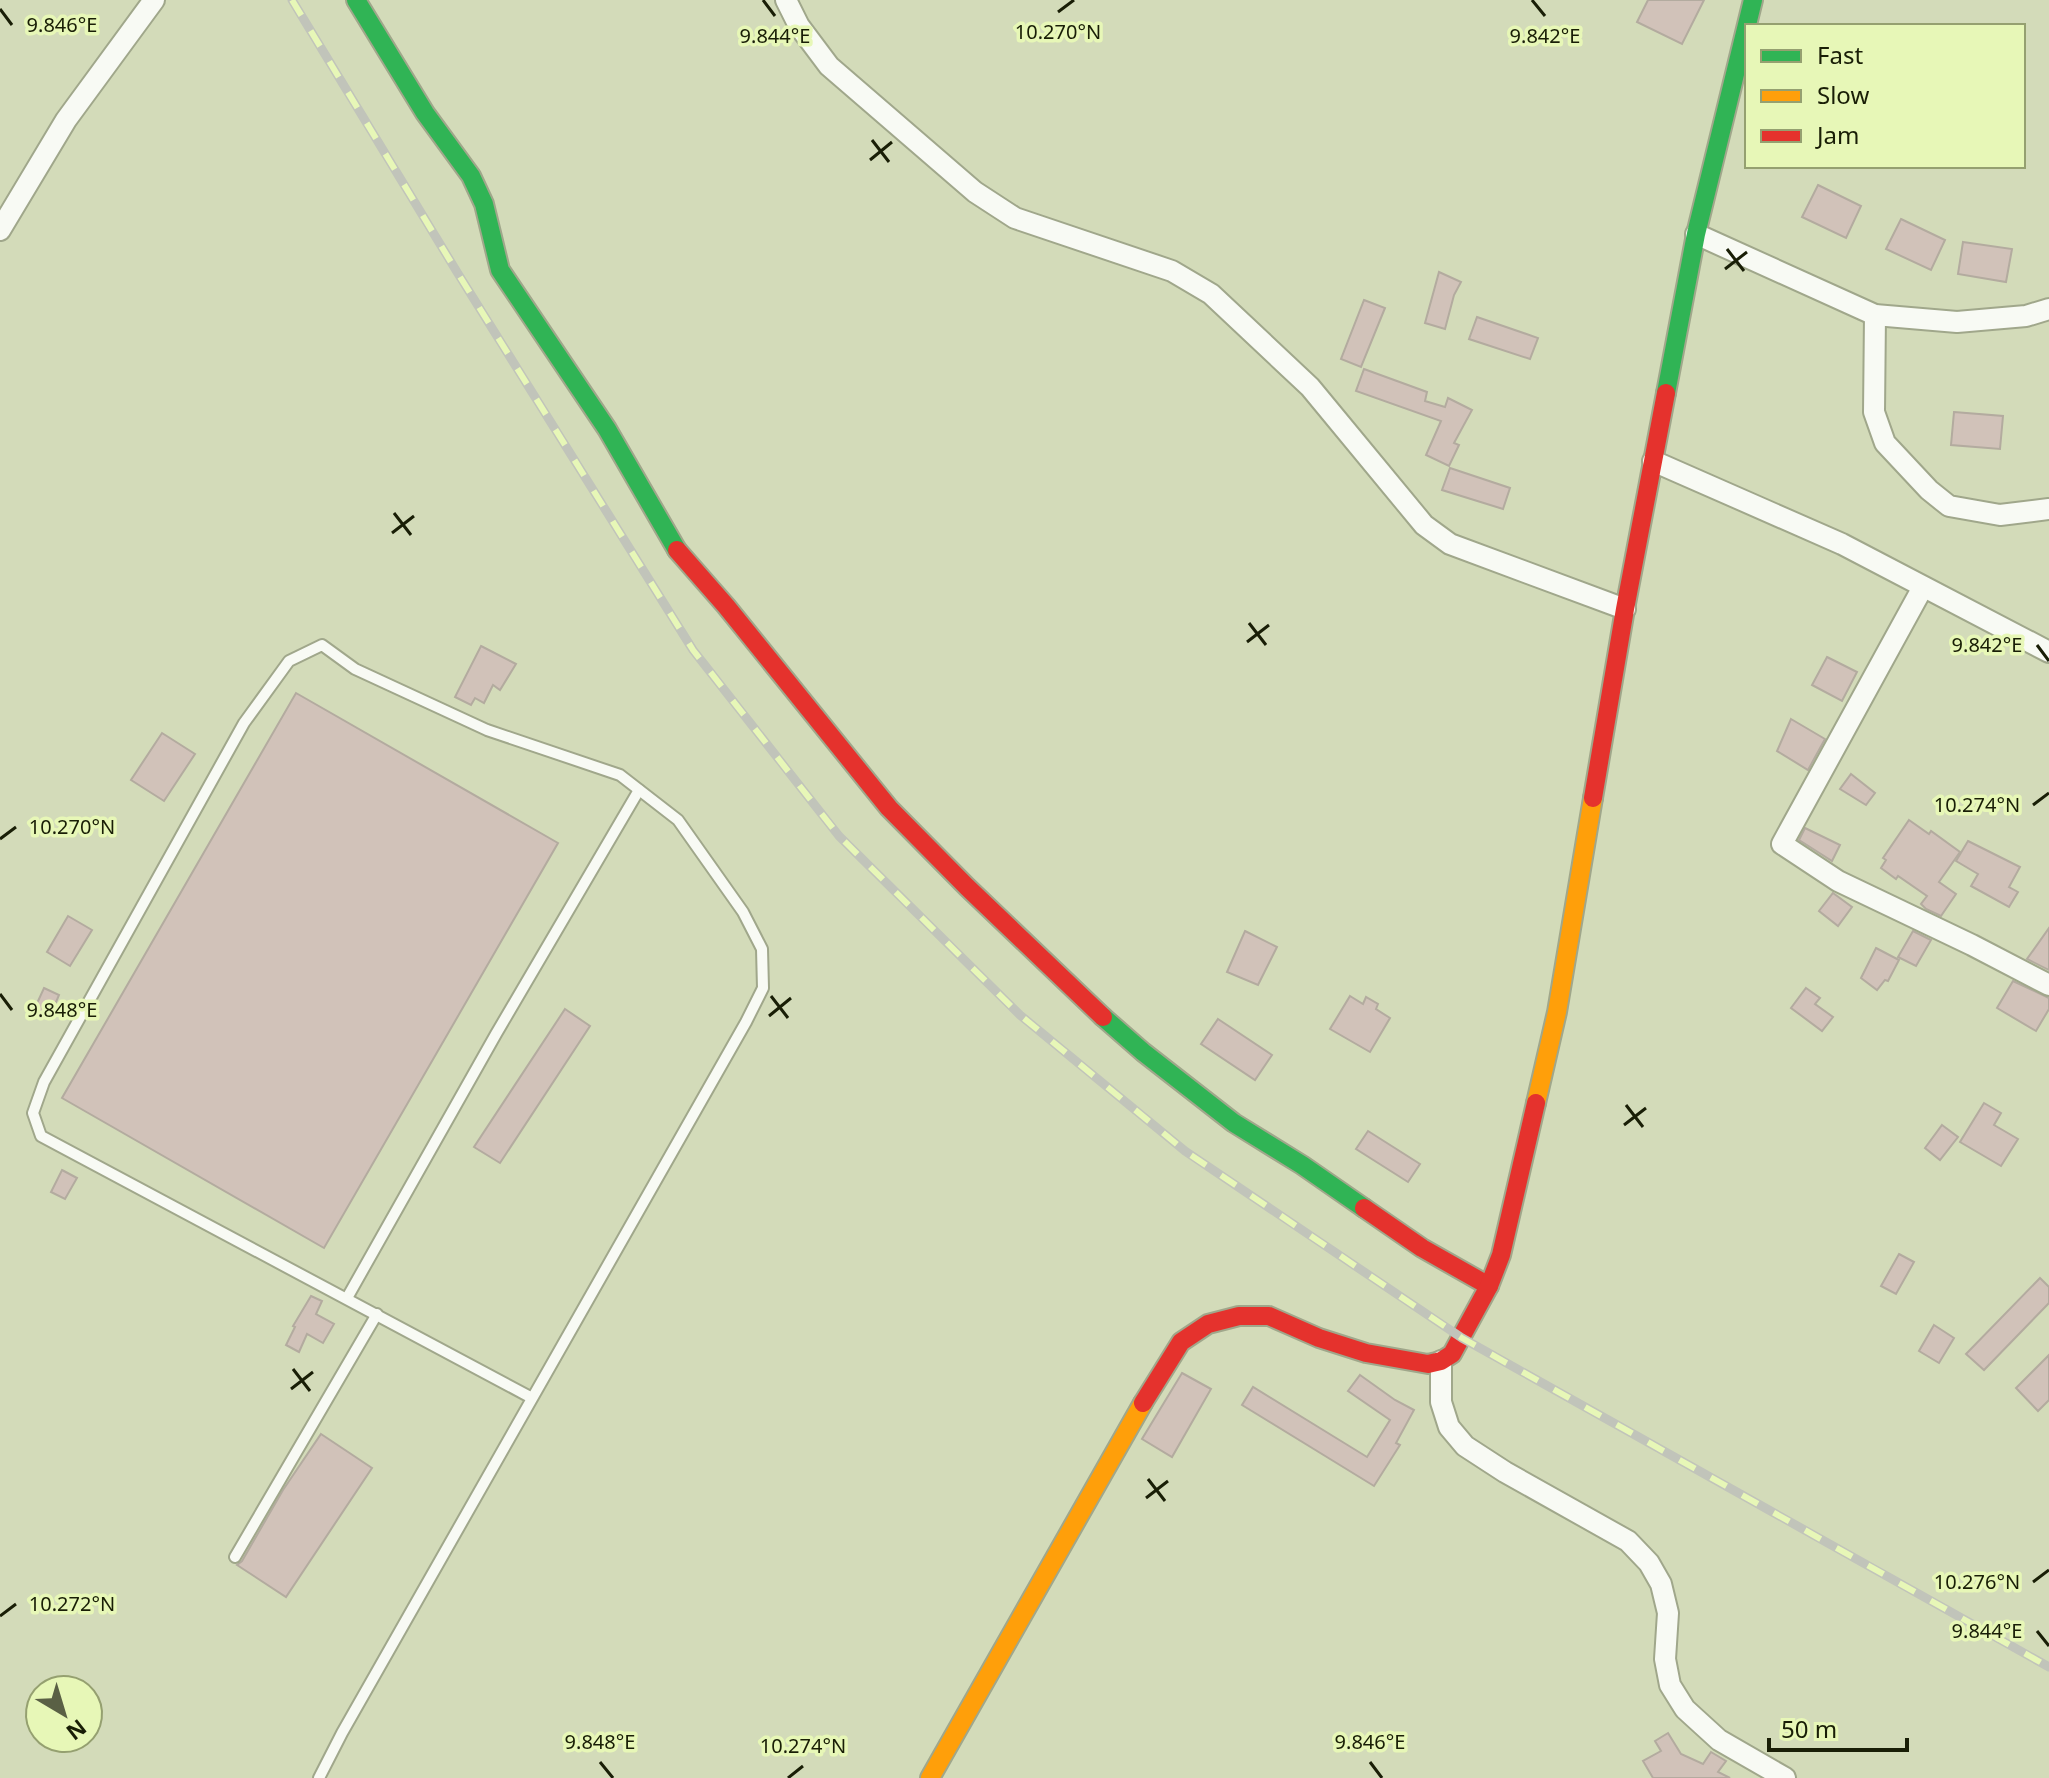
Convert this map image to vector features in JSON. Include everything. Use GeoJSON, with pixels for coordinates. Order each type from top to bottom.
{"type":"FeatureCollection","features":[{"type":"Feature","properties":{"kind":"street"},"geometry":{"type":"LineString","coordinates":[[0,230],[66,120],[154,0]]}},
{"type":"Feature","properties":{"kind":"street"},"geometry":{"type":"LineString","coordinates":[[356,0],[425,113],[471,176],[484,204],[500,270],[607,429],[677,550],[889,808],[1047,966],[1143,1052],[1234,1123],[1302,1165],[1422,1248],[1489,1286]]}},
{"type":"Feature","properties":{"kind":"street"},"geometry":{"type":"LineString","coordinates":[[786,0],[799,26],[829,66],[975,192],[1015,218],[1172,271],[1211,294],[1310,387],[1424,525],[1441,538],[1625,609]]}},
{"type":"Feature","properties":{"kind":"street"},"geometry":{"type":"LineString","coordinates":[[1747,24],[1753,0]]}},
{"type":"Feature","properties":{"kind":"street"},"geometry":{"type":"LineString","coordinates":[[930,1778],[1149,1392],[1181,1342],[1208,1324],[1239,1316],[1269,1316],[1319,1338],[1366,1353],[1428,1364],[1452,1354],[1489,1286],[1501,1255],[1557,1012],[1625,609],[1696,234],[1745,33]]}},
{"type":"Feature","properties":{"kind":"street"},"geometry":{"type":"LineString","coordinates":[[1696,234],[1875,315],[1957,322],[2026,316],[2049,309]]}},
{"type":"Feature","properties":{"kind":"street"},"geometry":{"type":"LineString","coordinates":[[1875,315],[1874,412],[1885,443],[1929,490],[1949,506],[2000,515],[2049,509]]}},
{"type":"Feature","properties":{"kind":"street"},"geometry":{"type":"LineString","coordinates":[[1653,461],[1842,544],[2049,652]]}},
{"type":"Feature","properties":{"kind":"street"},"geometry":{"type":"LineString","coordinates":[[1923,587],[1782,844],[1838,881],[2049,985]]}},
{"type":"Feature","properties":{"kind":"street"},"geometry":{"type":"LineString","coordinates":[[1441,1361],[1441,1402],[1449,1427],[1465,1446],[1505,1472],[1628,1541],[1649,1563],[1661,1584],[1668,1613],[1665,1659],[1670,1685],[1685,1709],[1719,1740],[1785,1778]]}},
{"type":"Feature","properties":{"kind":"lane"},"geometry":{"type":"LineString","coordinates":[[319,1778],[763,988],[762,949],[743,912],[678,820],[620,775],[487,730],[355,669],[322,645],[289,661],[244,723],[44,1082],[33,1113],[41,1136],[532,1398]]}},
{"type":"Feature","properties":{"kind":"lane"},"geometry":{"type":"LineString","coordinates":[[347,1298],[639,790]]}},
{"type":"Feature","properties":{"kind":"lane"},"geometry":{"type":"LineString","coordinates":[[235,1557],[377,1314]]}},
{"type":"Feature","properties":{"kind":"building"},"geometry":{"type":"Polygon","coordinates":[[[1648,0],[1704,0],[1682,44],[1637,22],[1648,0]]]}},
{"type":"Feature","properties":{"kind":"building"},"geometry":{"type":"Polygon","coordinates":[[[1818,185],[1861,206],[1846,238],[1802,217],[1818,185]]]}},
{"type":"Feature","properties":{"kind":"building"},"geometry":{"type":"Polygon","coordinates":[[[1901,219],[1945,240],[1931,270],[1886,249],[1901,219]]]}},
{"type":"Feature","properties":{"kind":"building"},"geometry":{"type":"Polygon","coordinates":[[[1963,242],[2012,249],[2006,282],[1958,274],[1963,242]]]}},
{"type":"Feature","properties":{"kind":"building"},"geometry":{"type":"Polygon","coordinates":[[[1439,272],[1461,282],[1454,295],[1445,329],[1425,323],[1439,272]]]}},
{"type":"Feature","properties":{"kind":"building"},"geometry":{"type":"Polygon","coordinates":[[[1364,300],[1385,308],[1361,367],[1341,359],[1364,300]]]}},
{"type":"Feature","properties":{"kind":"building"},"geometry":{"type":"Polygon","coordinates":[[[1477,317],[1538,338],[1530,359],[1469,339],[1477,317]]]}},
{"type":"Feature","properties":{"kind":"building"},"geometry":{"type":"Polygon","coordinates":[[[1364,369],[1427,392],[1425,401],[1445,407],[1448,398],[1472,410],[1454,443],[1459,445],[1449,466],[1426,455],[1441,421],[1356,391],[1364,369]]]}},
{"type":"Feature","properties":{"kind":"building"},"geometry":{"type":"Polygon","coordinates":[[[1954,412],[2003,416],[2000,449],[1951,445],[1954,412]]]}},
{"type":"Feature","properties":{"kind":"building"},"geometry":{"type":"Polygon","coordinates":[[[1450,468],[1510,488],[1503,509],[1442,490],[1450,468]]]}},
{"type":"Feature","properties":{"kind":"building"},"geometry":{"type":"Polygon","coordinates":[[[481,646],[516,664],[500,690],[493,685],[484,703],[475,698],[471,705],[455,697],[481,646]]]}},
{"type":"Feature","properties":{"kind":"building"},"geometry":{"type":"Polygon","coordinates":[[[1827,657],[1857,672],[1842,701],[1812,685],[1827,657]]]}},
{"type":"Feature","properties":{"kind":"building"},"geometry":{"type":"Polygon","coordinates":[[[296,693],[558,843],[324,1248],[62,1098],[296,693]]]}},
{"type":"Feature","properties":{"kind":"building"},"geometry":{"type":"Polygon","coordinates":[[[1791,719],[1825,739],[1808,770],[1777,751],[1791,719]]]}},
{"type":"Feature","properties":{"kind":"building"},"geometry":{"type":"Polygon","coordinates":[[[162,733],[195,754],[164,801],[131,780],[162,733]]]}},
{"type":"Feature","properties":{"kind":"building"},"geometry":{"type":"Polygon","coordinates":[[[1851,774],[1875,793],[1866,805],[1840,789],[1851,774]]]}},
{"type":"Feature","properties":{"kind":"building"},"geometry":{"type":"Polygon","coordinates":[[[1909,820],[1960,852],[1939,882],[1956,894],[1941,916],[1921,904],[1927,896],[1881,868],[1886,860],[1883,858],[1909,820]]]}},
{"type":"Feature","properties":{"kind":"building"},"geometry":{"type":"Polygon","coordinates":[[[1805,828],[1840,845],[1832,861],[1799,840],[1805,828]]]}},
{"type":"Feature","properties":{"kind":"building"},"geometry":{"type":"Polygon","coordinates":[[[1968,841],[2020,867],[2009,887],[2018,892],[2009,907],[1971,886],[1978,874],[1956,861],[1968,841]]]}},
{"type":"Feature","properties":{"kind":"building"},"geometry":{"type":"Polygon","coordinates":[[[1833,893],[1852,907],[1838,926],[1819,911],[1833,893]]]}},
{"type":"Feature","properties":{"kind":"building"},"geometry":{"type":"Polygon","coordinates":[[[68,916],[92,930],[70,966],[47,952],[68,916]]]}},
{"type":"Feature","properties":{"kind":"building"},"geometry":{"type":"Polygon","coordinates":[[[2049,928],[2049,970],[2027,959],[2049,928]]]}},
{"type":"Feature","properties":{"kind":"building"},"geometry":{"type":"Polygon","coordinates":[[[1245,931],[1277,947],[1258,985],[1227,972],[1245,931]]]}},
{"type":"Feature","properties":{"kind":"building"},"geometry":{"type":"Polygon","coordinates":[[[1913,931],[1931,940],[1916,966],[1898,957],[1913,931]]]}},
{"type":"Feature","properties":{"kind":"building"},"geometry":{"type":"Polygon","coordinates":[[[1876,948],[1899,960],[1888,981],[1885,980],[1877,990],[1861,978],[1876,948]]]}},
{"type":"Feature","properties":{"kind":"building"},"geometry":{"type":"Polygon","coordinates":[[[2013,981],[2049,998],[2049,1009],[2036,1031],[1997,1008],[2013,981]]]}},
{"type":"Feature","properties":{"kind":"building"},"geometry":{"type":"Polygon","coordinates":[[[44,988],[59,995],[49,1019],[33,1012],[44,988]]]}},
{"type":"Feature","properties":{"kind":"building"},"geometry":{"type":"Polygon","coordinates":[[[1806,988],[1820,998],[1815,1004],[1833,1017],[1822,1031],[1791,1008],[1806,988]]]}},
{"type":"Feature","properties":{"kind":"building"},"geometry":{"type":"Polygon","coordinates":[[[1350,996],[1363,1004],[1366,997],[1378,1004],[1376,1009],[1390,1018],[1370,1052],[1330,1029],[1350,996]]]}},
{"type":"Feature","properties":{"kind":"building"},"geometry":{"type":"Polygon","coordinates":[[[565,1009],[590,1026],[500,1163],[474,1147],[565,1009]]]}},
{"type":"Feature","properties":{"kind":"building"},"geometry":{"type":"Polygon","coordinates":[[[1218,1019],[1272,1055],[1255,1080],[1201,1044],[1218,1019]]]}},
{"type":"Feature","properties":{"kind":"building"},"geometry":{"type":"Polygon","coordinates":[[[1984,1103],[2001,1113],[1994,1125],[2018,1139],[2001,1166],[1960,1142],[1984,1103]]]}},
{"type":"Feature","properties":{"kind":"building"},"geometry":{"type":"Polygon","coordinates":[[[1942,1125],[1958,1137],[1940,1160],[1925,1148],[1942,1125]]]}},
{"type":"Feature","properties":{"kind":"building"},"geometry":{"type":"Polygon","coordinates":[[[1368,1131],[1420,1164],[1408,1182],[1356,1149],[1368,1131]]]}},
{"type":"Feature","properties":{"kind":"building"},"geometry":{"type":"Polygon","coordinates":[[[62,1170],[77,1178],[65,1199],[51,1192],[62,1170]]]}},
{"type":"Feature","properties":{"kind":"building"},"geometry":{"type":"Polygon","coordinates":[[[1899,1254],[1914,1262],[1896,1294],[1881,1286],[1899,1254]]]}},
{"type":"Feature","properties":{"kind":"building"},"geometry":{"type":"Polygon","coordinates":[[[2040,1278],[2049,1287],[2049,1303],[1984,1370],[1966,1354],[2040,1278]]]}},
{"type":"Feature","properties":{"kind":"building"},"geometry":{"type":"Polygon","coordinates":[[[311,1296],[322,1301],[316,1314],[334,1324],[323,1343],[307,1334],[299,1352],[286,1345],[311,1296]]]}},
{"type":"Feature","properties":{"kind":"building"},"geometry":{"type":"Polygon","coordinates":[[[1934,1325],[1954,1338],[1939,1363],[1919,1351],[1934,1325]]]}},
{"type":"Feature","properties":{"kind":"building"},"geometry":{"type":"Polygon","coordinates":[[[2049,1355],[2049,1400],[2038,1411],[2016,1388],[2049,1355]]]}},
{"type":"Feature","properties":{"kind":"building"},"geometry":{"type":"Polygon","coordinates":[[[1182,1373],[1211,1389],[1172,1457],[1142,1439],[1182,1373]]]}},
{"type":"Feature","properties":{"kind":"building"},"geometry":{"type":"Polygon","coordinates":[[[1360,1375],[1414,1410],[1396,1443],[1400,1445],[1374,1486],[1242,1405],[1253,1387],[1367,1457],[1390,1420],[1348,1391],[1360,1375]]]}},
{"type":"Feature","properties":{"kind":"building"},"geometry":{"type":"Polygon","coordinates":[[[321,1434],[372,1468],[286,1597],[237,1565],[321,1434]]]}},
{"type":"Feature","properties":{"kind":"building"},"geometry":{"type":"Polygon","coordinates":[[[1668,1733],[1681,1754],[1703,1764],[1711,1752],[1726,1761],[1718,1772],[1730,1778],[1653,1778],[1643,1761],[1661,1751],[1655,1741],[1668,1733]]]}},
{"type":"Feature","properties":{"kind":"railway"},"geometry":{"type":"LineString","coordinates":[[292,0],[693,650],[839,836],[1020,1015],[1185,1151],[1462,1338],[2049,1667]]}},
{"type":"Feature","properties":{"kind":"traffic: fast"},"geometry":{"type":"LineString","coordinates":[[356,0],[425,113],[471,176],[484,204],[500,270],[607,429],[677,550]]}},
{"type":"Feature","properties":{"kind":"traffic: fast"},"geometry":{"type":"LineString","coordinates":[[1747,24],[1753,0]]}},
{"type":"Feature","properties":{"kind":"traffic: fast"},"geometry":{"type":"LineString","coordinates":[[1666,393],[1696,234],[1745,33]]}},
{"type":"Feature","properties":{"kind":"traffic: fast"},"geometry":{"type":"LineString","coordinates":[[1103,1017],[1234,1123],[1364,1208]]}},
{"type":"Feature","properties":{"kind":"traffic: slow"},"geometry":{"type":"LineString","coordinates":[[1536,1103],[1557,1012],[1593,798]]}},
{"type":"Feature","properties":{"kind":"traffic: slow"},"geometry":{"type":"LineString","coordinates":[[930,1778],[1143,1403]]}},
{"type":"Feature","properties":{"kind":"traffic: jam"},"geometry":{"type":"LineString","coordinates":[[1593,798],[1666,393]]}},
{"type":"Feature","properties":{"kind":"traffic: jam"},"geometry":{"type":"LineString","coordinates":[[677,550],[889,808],[1103,1017]]}},
{"type":"Feature","properties":{"kind":"traffic: jam"},"geometry":{"type":"LineString","coordinates":[[1143,1403],[1181,1342],[1208,1324],[1239,1316],[1269,1316],[1319,1338],[1366,1353],[1428,1364],[1452,1354],[1489,1286],[1501,1255],[1536,1103]]}},
{"type":"Feature","properties":{"kind":"traffic: jam"},"geometry":{"type":"LineString","coordinates":[[1364,1208],[1422,1248],[1489,1286]]}}]}
